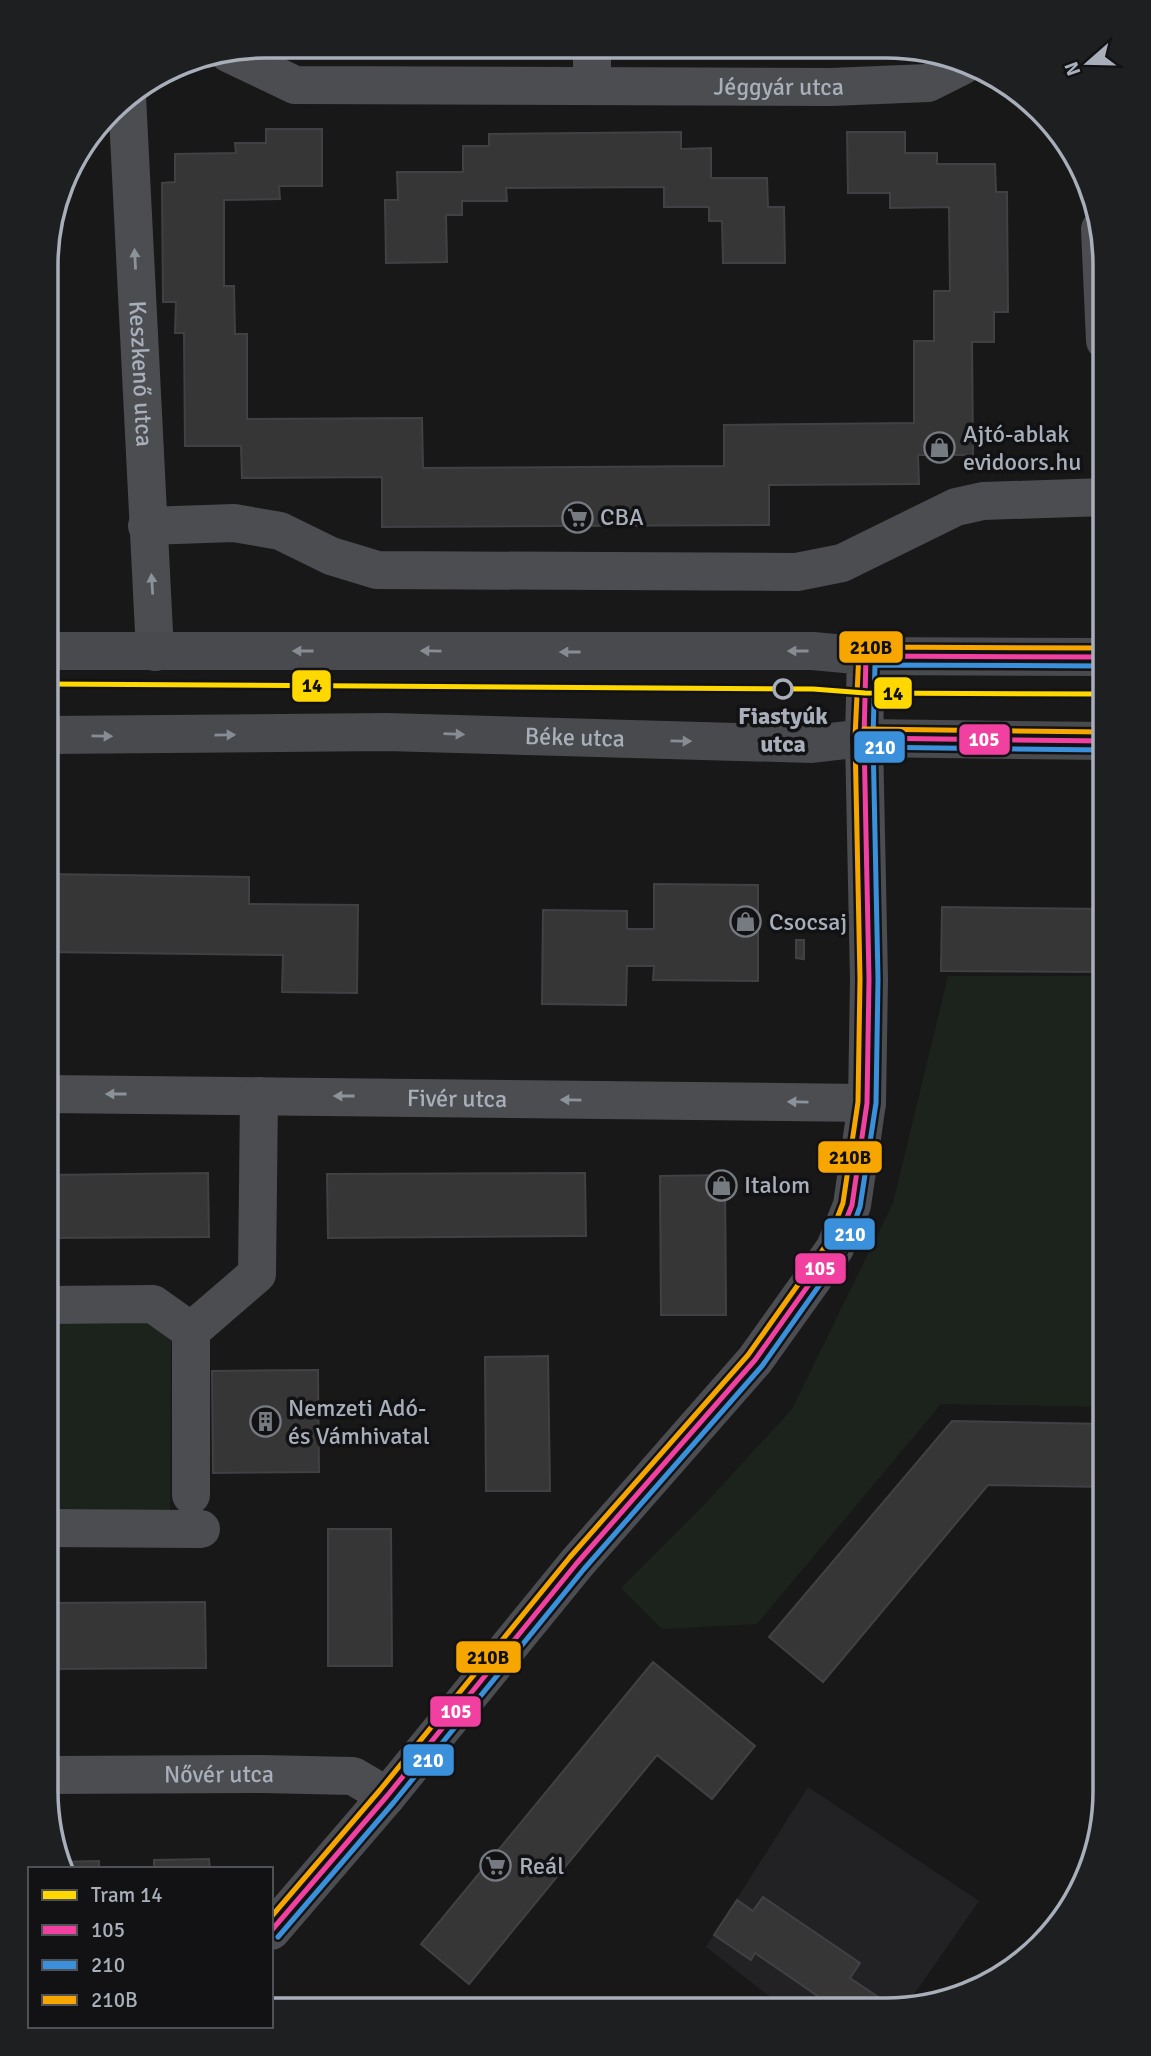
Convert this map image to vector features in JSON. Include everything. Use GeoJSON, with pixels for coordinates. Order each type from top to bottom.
{"type":"FeatureCollection","features":[{"type":"Feature","properties":{"kind":"main road"},"geometry":{"type":"LineString","coordinates":[[58,651],[813,651],[866,656],[1093,657]]}},
{"type":"Feature","properties":{"kind":"main road","name":"Béke utca"},"geometry":{"type":"LineString","coordinates":[[58,735],[386,732],[812,744],[864,738],[1093,741]]}},
{"type":"Feature","properties":{"kind":"street"},"geometry":{"type":"LineString","coordinates":[[592,58],[592,85]]}},
{"type":"Feature","properties":{"kind":"street","name":"Jéggyár utca"},"geometry":{"type":"LineString","coordinates":[[241,59],[295,85],[831,87],[928,83],[954,69]]}},
{"type":"Feature","properties":{"kind":"street","name":"Keszkenő utca"},"geometry":{"type":"LineString","coordinates":[[128,109],[155,652]]}},
{"type":"Feature","properties":{"kind":"street"},"geometry":{"type":"LineString","coordinates":[[148,526],[234,523],[280,531],[331,556],[377,570],[797,572],[842,563],[956,507],[983,500],[1093,497]]}},
{"type":"Feature","properties":{"kind":"street"},"geometry":{"type":"LineString","coordinates":[[273,1929],[387,1796],[577,1563],[755,1360],[835,1248],[852,1205],[867,1103],[869,979],[864,738],[866,656]]}},
{"type":"Feature","properties":{"kind":"street","name":"Fivér utca"},"geometry":{"type":"LineString","coordinates":[[58,1094],[867,1103]]}},
{"type":"Feature","properties":{"kind":"street"},"geometry":{"type":"LineString","coordinates":[[191,1331],[257,1274],[259,1097]]}},
{"type":"Feature","properties":{"kind":"street"},"geometry":{"type":"LineString","coordinates":[[58,1305],[153,1304],[191,1331]]}},
{"type":"Feature","properties":{"kind":"street"},"geometry":{"type":"LineString","coordinates":[[58,1527],[196,1512],[191,1331]]}},
{"type":"Feature","properties":{"kind":"street","name":"Nővér utca"},"geometry":{"type":"LineString","coordinates":[[58,1775],[353,1776],[387,1796]]}},
{"type":"Feature","properties":{"kind":"shaded area"},"geometry":{"type":"Polygon","coordinates":[[[948,976],[1093,976],[1093,1407],[941,1404],[757,1624],[662,1629],[621,1588],[704,1505],[792,1409],[893,1203],[948,976]]]}},
{"type":"Feature","properties":{"kind":"shaded area"},"geometry":{"type":"Polygon","coordinates":[[[58,1317],[148,1317],[171,1339],[170,1515],[58,1517],[58,1317]]]}},
{"type":"Feature","properties":{"kind":"shaded area"},"geometry":{"type":"Polygon","coordinates":[[[808,1787],[979,1901],[913,1996],[772,1998],[706,1947],[808,1787]]]}},
{"type":"Feature","properties":{"kind":"building"},"geometry":{"type":"Polygon","coordinates":[[[266,129],[322,129],[322,186],[279,186],[280,199],[224,200],[224,286],[234,286],[235,334],[247,334],[247,419],[422,418],[423,468],[724,466],[724,425],[914,423],[914,341],[934,341],[934,291],[950,291],[949,207],[890,208],[890,193],[848,193],[847,132],[905,132],[905,153],[937,153],[937,164],[995,164],[996,192],[1007,192],[1008,312],[994,312],[994,342],[972,342],[973,455],[918,455],[919,484],[769,485],[769,525],[382,527],[382,477],[242,478],[241,446],[185,446],[184,333],[175,333],[176,302],[163,302],[162,183],[175,182],[175,154],[236,153],[235,143],[266,143],[266,129]]]}},
{"type":"Feature","properties":{"kind":"building"},"geometry":{"type":"Polygon","coordinates":[[[681,132],[681,149],[711,148],[711,178],[767,178],[768,207],[784,207],[785,263],[723,263],[722,221],[709,221],[709,207],[664,207],[664,187],[506,188],[507,201],[462,201],[462,215],[446,215],[447,262],[386,263],[385,200],[398,200],[397,172],[463,172],[463,146],[489,146],[489,134],[681,132]]]}},
{"type":"Feature","properties":{"kind":"building"},"geometry":{"type":"Polygon","coordinates":[[[58,874],[249,877],[249,904],[358,905],[357,993],[282,992],[283,955],[58,952],[58,874]]]}},
{"type":"Feature","properties":{"kind":"building"},"geometry":{"type":"Polygon","coordinates":[[[654,884],[758,885],[758,981],[653,980],[654,966],[627,966],[626,1005],[542,1004],[543,910],[627,911],[627,929],[654,929],[654,884]]]}},
{"type":"Feature","properties":{"kind":"building"},"geometry":{"type":"Polygon","coordinates":[[[942,907],[1093,909],[1093,972],[941,971],[942,907]]]}},
{"type":"Feature","properties":{"kind":"building"},"geometry":{"type":"Polygon","coordinates":[[[796,940],[804,940],[804,959],[796,958],[796,940]]]}},
{"type":"Feature","properties":{"kind":"building"},"geometry":{"type":"Polygon","coordinates":[[[208,1173],[209,1237],[58,1238],[58,1175],[208,1173]]]}},
{"type":"Feature","properties":{"kind":"building"},"geometry":{"type":"Polygon","coordinates":[[[585,1173],[586,1236],[328,1238],[327,1174],[585,1173]]]}},
{"type":"Feature","properties":{"kind":"building"},"geometry":{"type":"Polygon","coordinates":[[[725,1175],[726,1315],[661,1315],[660,1176],[725,1175]]]}},
{"type":"Feature","properties":{"kind":"building"},"geometry":{"type":"Polygon","coordinates":[[[548,1356],[550,1491],[486,1491],[485,1357],[548,1356]]]}},
{"type":"Feature","properties":{"kind":"building","name":"Nemzeti Adó- és Vámhivatal"},"geometry":{"type":"Polygon","coordinates":[[[318,1370],[319,1472],[213,1473],[212,1371],[318,1370]]]}},
{"type":"Feature","properties":{"kind":"building"},"geometry":{"type":"Polygon","coordinates":[[[952,1421],[1093,1424],[1093,1487],[988,1485],[823,1682],[769,1637],[952,1421]]]}},
{"type":"Feature","properties":{"kind":"building"},"geometry":{"type":"Polygon","coordinates":[[[328,1529],[391,1529],[392,1666],[328,1666],[328,1529]]]}},
{"type":"Feature","properties":{"kind":"building"},"geometry":{"type":"Polygon","coordinates":[[[205,1602],[206,1668],[58,1669],[58,1603],[205,1602]]]}},
{"type":"Feature","properties":{"kind":"building"},"geometry":{"type":"Polygon","coordinates":[[[653,1662],[755,1746],[712,1799],[657,1755],[469,1984],[421,1944],[653,1662]]]}},
{"type":"Feature","properties":{"kind":"building"},"geometry":{"type":"Polygon","coordinates":[[[209,1859],[210,1867],[154,1867],[154,1860],[209,1859]]]}},
{"type":"Feature","properties":{"kind":"building"},"geometry":{"type":"Polygon","coordinates":[[[99,1861],[99,1867],[73,1867],[70,1862],[99,1861]]]}},
{"type":"Feature","properties":{"kind":"building"},"geometry":{"type":"Polygon","coordinates":[[[763,1897],[860,1963],[850,1978],[880,1998],[818,1998],[755,1953],[751,1960],[714,1935],[737,1900],[753,1911],[763,1897]]]}},
{"type":"Feature","properties":{"kind":"tram line","name":"14"},"geometry":{"type":"LineString","coordinates":[[58,684],[813,689],[865,693],[1093,694]]}},
{"type":"Feature","properties":{"kind":"transit line","name":"210B"},"geometry":{"type":"LineString","coordinates":[[273,1915],[380,1790],[570,1557],[748,1355],[827,1244],[843,1203],[858,1102],[860,979],[855,738],[859,651],[866,647],[1093,648]]}},
{"type":"Feature","properties":{"kind":"transit line","name":"105"},"geometry":{"type":"LineString","coordinates":[[273,1929],[387,1796],[577,1563],[755,1360],[835,1248],[852,1205],[867,1103],[869,979],[864,738],[866,656],[1093,657]]}},
{"type":"Feature","properties":{"kind":"transit line","name":"210"},"geometry":{"type":"LineString","coordinates":[[278,1937],[394,1802],[584,1569],[762,1366],[843,1252],[860,1207],[876,1103],[878,979],[873,738],[875,665],[1093,666]]}},
{"type":"Feature","properties":{"kind":"transit line","name":"210B"},"geometry":{"type":"LineString","coordinates":[[864,729],[1093,732]]}},
{"type":"Feature","properties":{"kind":"transit line","name":"105"},"geometry":{"type":"LineString","coordinates":[[864,738],[1093,741]]}},
{"type":"Feature","properties":{"kind":"transit line","name":"210"},"geometry":{"type":"LineString","coordinates":[[864,747],[1093,750]]}},
{"type":"Feature","properties":{"kind":"place","name":"Ajtó-ablak evidoors.hu"},"geometry":{"type":"Point","coordinates":[940,448]}},
{"type":"Feature","properties":{"kind":"place","name":"CBA"},"geometry":{"type":"Point","coordinates":[577,517]}},
{"type":"Feature","properties":{"kind":"place","name":"Fiastyúk utca"},"geometry":{"type":"Point","coordinates":[783,689]}},
{"type":"Feature","properties":{"kind":"place","name":"Csocsaj"},"geometry":{"type":"Point","coordinates":[746,922]}},
{"type":"Feature","properties":{"kind":"place","name":"Italom"},"geometry":{"type":"Point","coordinates":[721,1185]}},
{"type":"Feature","properties":{"kind":"place","name":"Nemzeti Adó- és Vámhivatal"},"geometry":{"type":"Point","coordinates":[265,1422]}},
{"type":"Feature","properties":{"kind":"place","name":"Reál"},"geometry":{"type":"Point","coordinates":[496,1866]}}]}
